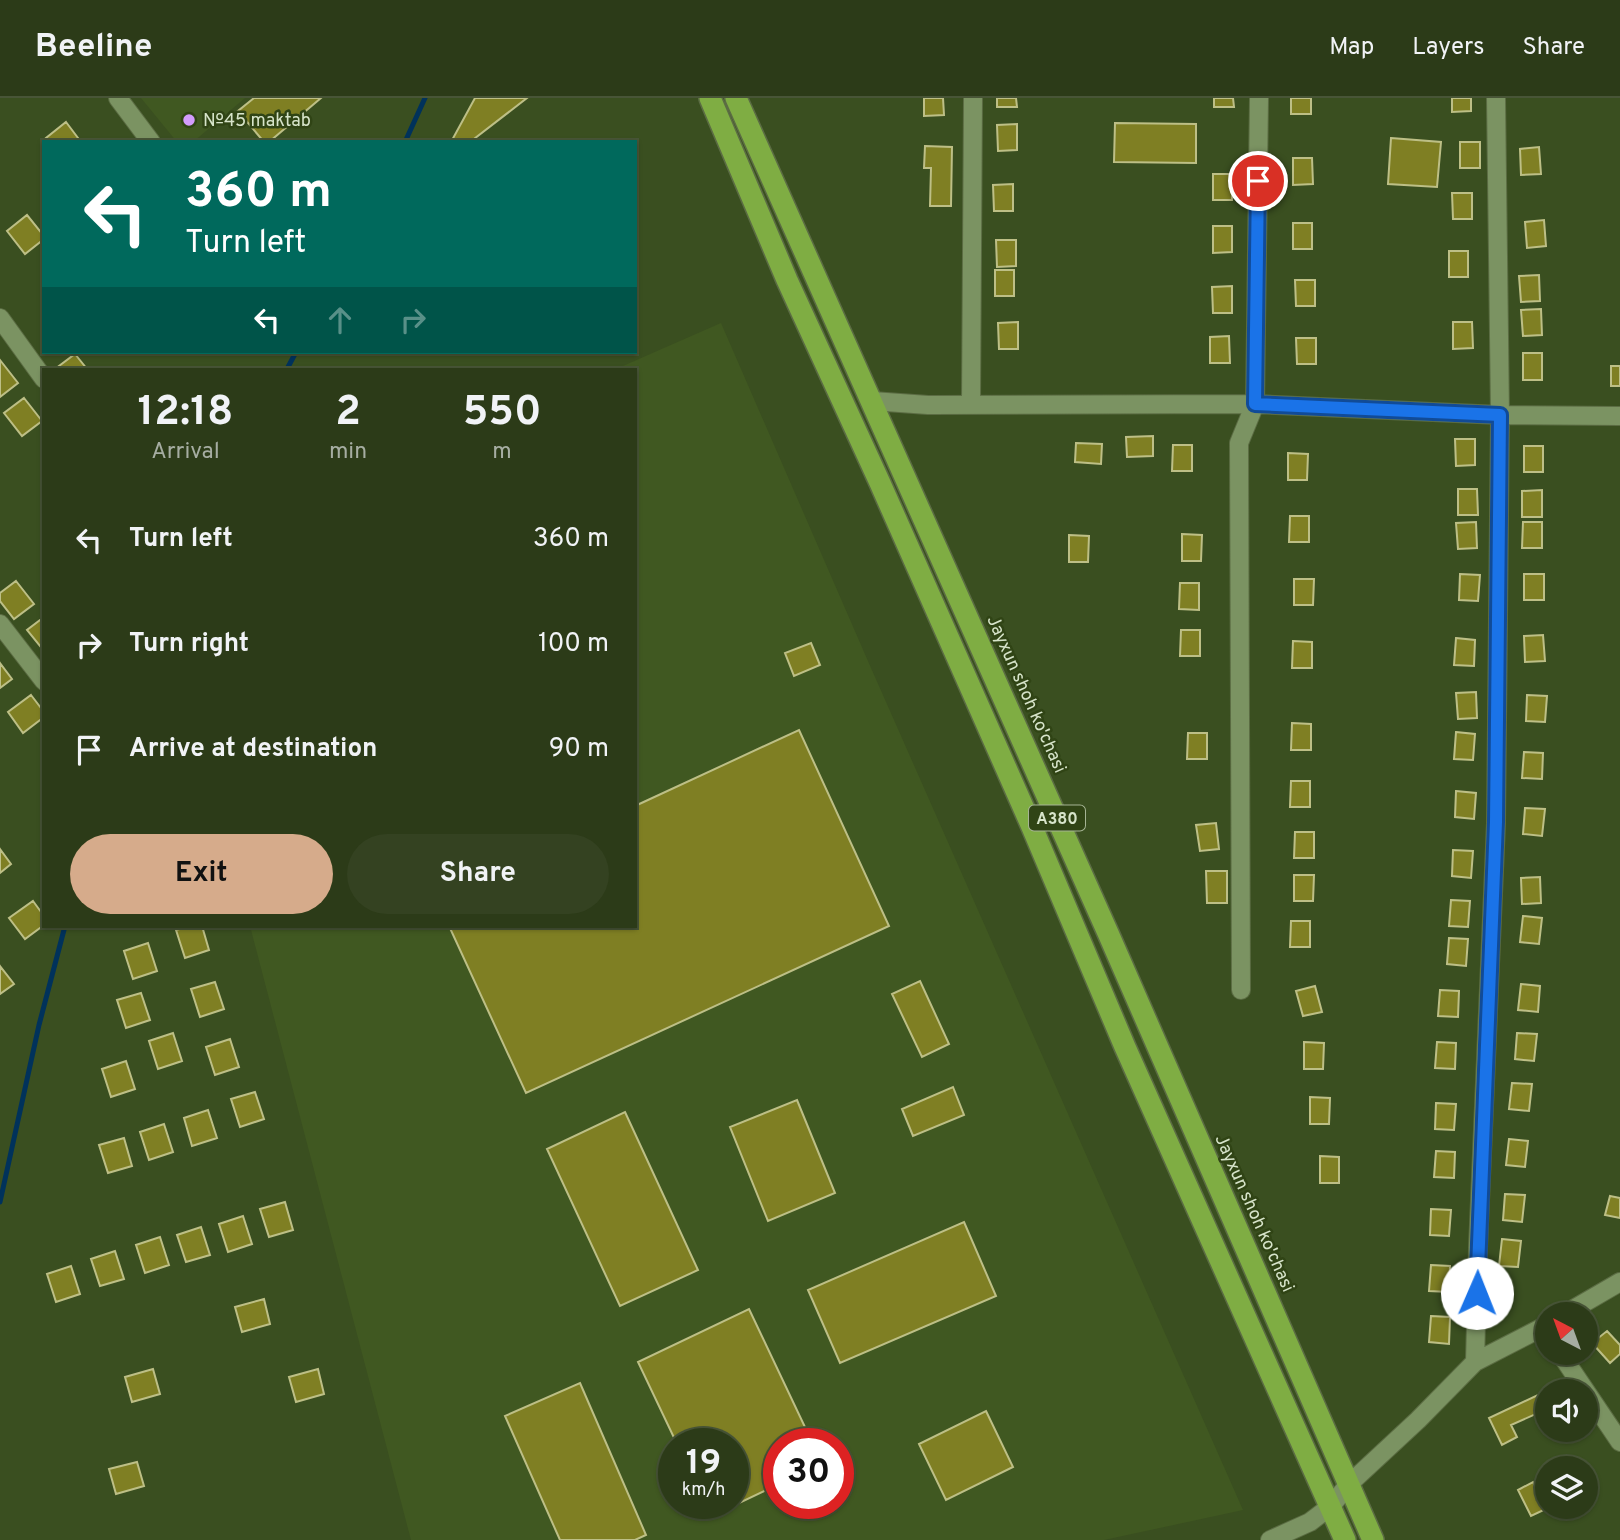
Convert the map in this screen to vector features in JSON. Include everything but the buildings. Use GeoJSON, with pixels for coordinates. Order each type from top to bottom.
{"type":"FeatureCollection","features":[{"type":"Feature","properties":{"kind":"highway","name":"A380"},"geometry":{"type":"LineString","coordinates":[[710,98],[787,280],[953,647],[1125,1047],[1345,1540]]}},
{"type":"Feature","properties":{"kind":"highway","name":"Jayxun shoh ko'chasi"},"geometry":{"type":"LineString","coordinates":[[736,98],[1103,920],[1373,1540]]}},
{"type":"Feature","properties":{"kind":"street"},"geometry":{"type":"LineString","coordinates":[[118,98],[150,140]]}},
{"type":"Feature","properties":{"kind":"street"},"geometry":{"type":"LineString","coordinates":[[971,404],[972,98]]}},
{"type":"Feature","properties":{"kind":"street"},"geometry":{"type":"LineString","coordinates":[[1241,990],[1239,443],[1255,404],[1259,98]]}},
{"type":"Feature","properties":{"kind":"street"},"geometry":{"type":"LineString","coordinates":[[1475,1362],[1496,822],[1500,415],[1496,98]]}},
{"type":"Feature","properties":{"kind":"street"},"geometry":{"type":"LineString","coordinates":[[0,318],[42,376]]}},
{"type":"Feature","properties":{"kind":"street"},"geometry":{"type":"LineString","coordinates":[[872,401],[928,405],[1255,404],[1500,415],[1620,416]]}},
{"type":"Feature","properties":{"kind":"street"},"geometry":{"type":"LineString","coordinates":[[0,624],[42,678]]}},
{"type":"Feature","properties":{"kind":"street"},"geometry":{"type":"LineString","coordinates":[[1586,1302],[1620,1282]]}},
{"type":"Feature","properties":{"kind":"street"},"geometry":{"type":"LineString","coordinates":[[1270,1540],[1310,1522],[1331,1506],[1349,1485],[1475,1362],[1535,1334]]}},
{"type":"Feature","properties":{"kind":"street"},"geometry":{"type":"LineString","coordinates":[[1568,1365],[1620,1442]]}},
{"type":"Feature","properties":{"kind":"shaded area","name":"№45 maktab"},"geometry":{"type":"Polygon","coordinates":[[[141,98],[245,98],[195,140],[175,140],[141,98]]]}},
{"type":"Feature","properties":{"kind":"shaded area"},"geometry":{"type":"Polygon","coordinates":[[[721,323],[1243,1510],[1104,1540],[411,1540],[251,928],[637,928],[637,368],[618,368],[721,323]]]}},
{"type":"Feature","properties":{"kind":"waterway"},"geometry":{"type":"LineString","coordinates":[[406,140],[425,98]]}},
{"type":"Feature","properties":{"kind":"waterway"},"geometry":{"type":"LineString","coordinates":[[288,368],[295,354]]}},
{"type":"Feature","properties":{"kind":"waterway"},"geometry":{"type":"LineString","coordinates":[[0,1202],[39,1025],[64,928]]}},
{"type":"Feature","properties":{"kind":"place","name":"№45 maktab"},"geometry":{"type":"Point","coordinates":[189,120]}},
{"type":"Feature","properties":{"kind":"route"},"geometry":{"type":"LineString","coordinates":[[1258,181],[1255,404],[1500,415],[1496,822],[1477,1293]]}}]}
